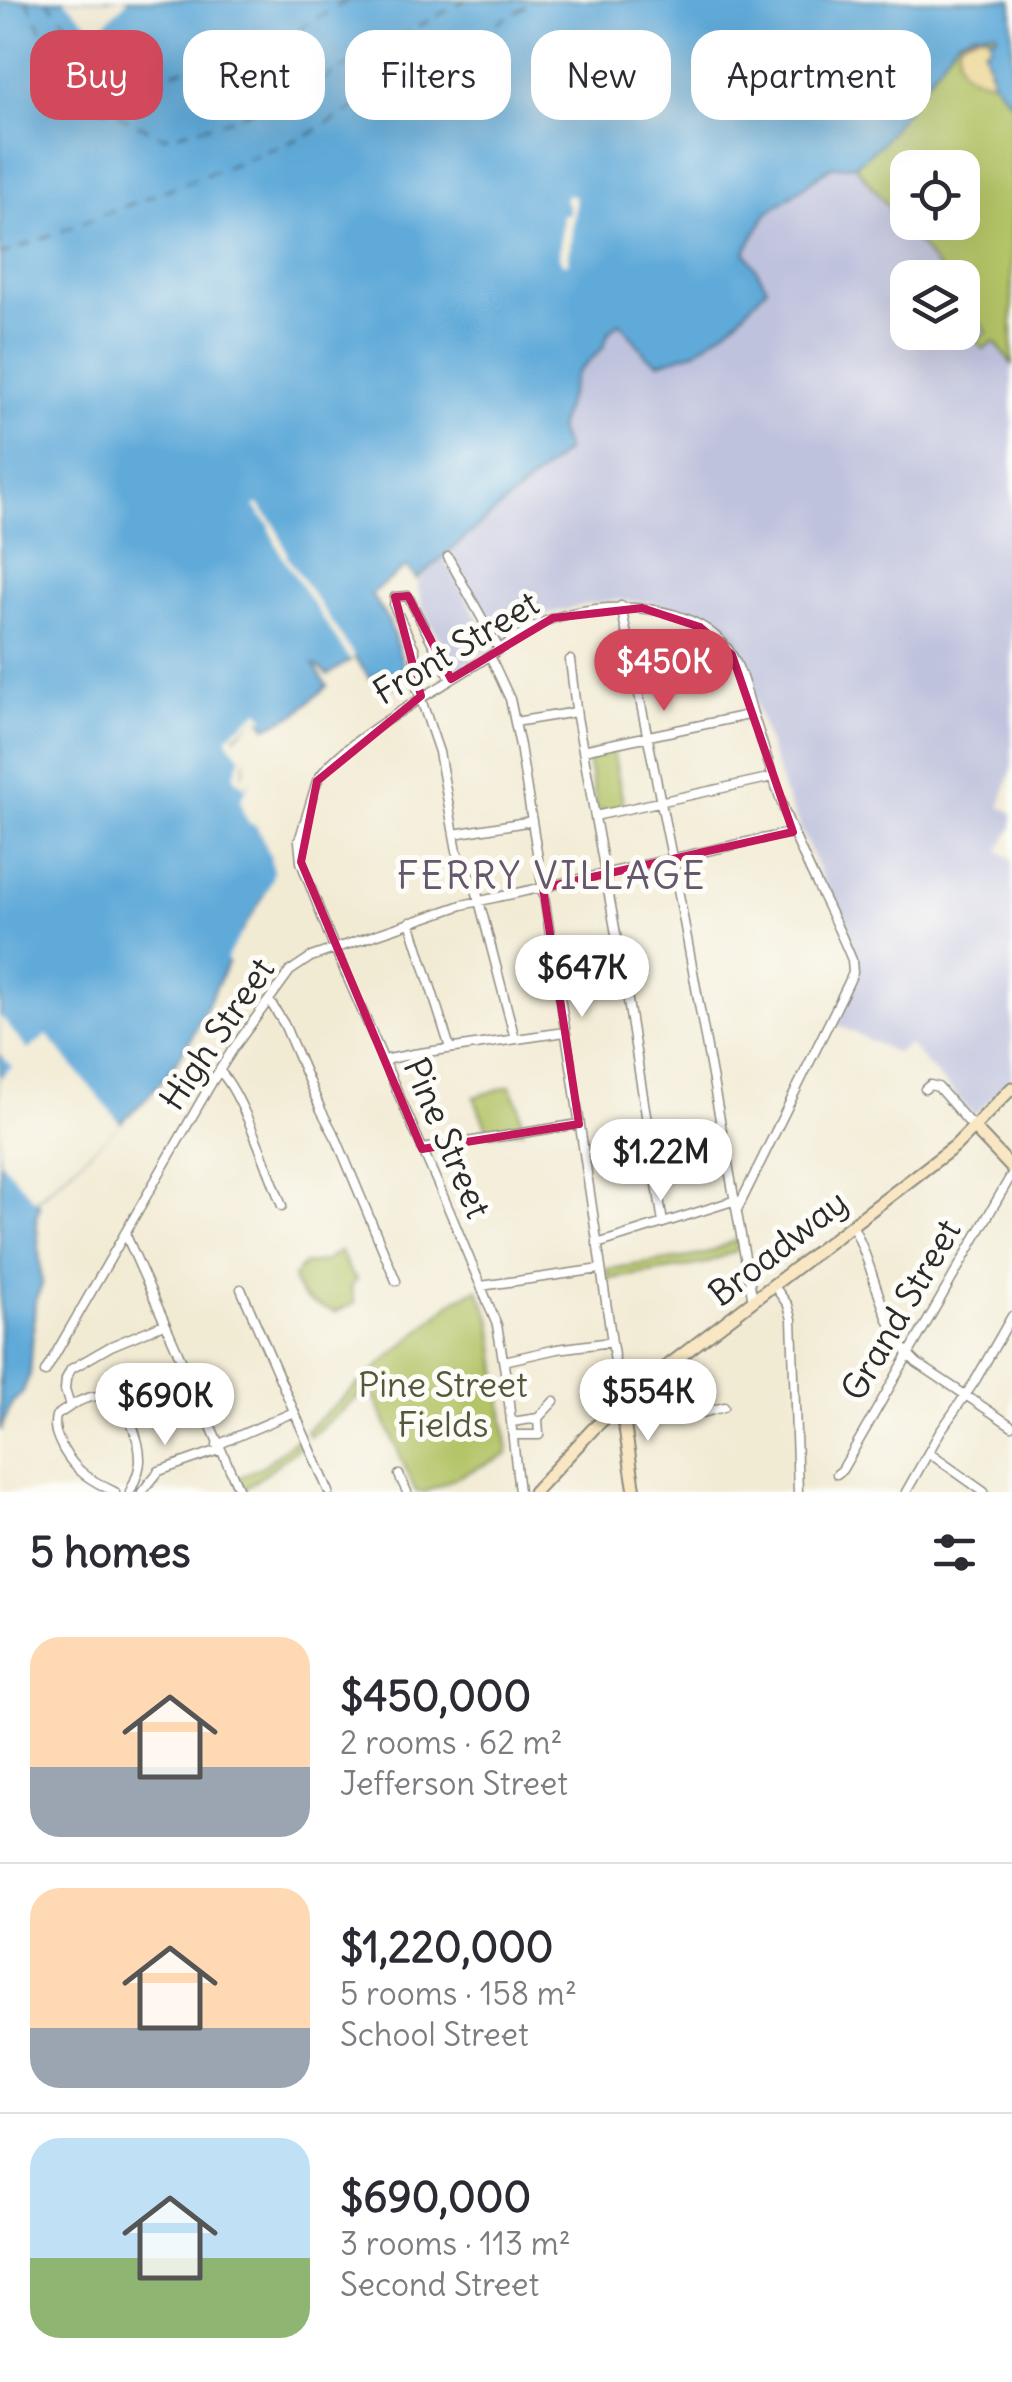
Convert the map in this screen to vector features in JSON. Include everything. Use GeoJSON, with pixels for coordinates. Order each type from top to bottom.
{"type":"FeatureCollection","features":[{"type":"Feature","properties":{"kind":"main road","name":"Broadway"},"geometry":{"type":"LineString","coordinates":[[534,1492],[621,1402],[955,1146],[1012,1088]]}},
{"type":"Feature","properties":{"kind":"main road"},"geometry":{"type":"LineString","coordinates":[[974,1128],[1012,1171]]}},
{"type":"Feature","properties":{"kind":"main road"},"geometry":{"type":"LineString","coordinates":[[621,1402],[635,1492]]}},
{"type":"Feature","properties":{"kind":"street"},"geometry":{"type":"LineString","coordinates":[[448,557],[499,649]]}},
{"type":"Feature","properties":{"kind":"street"},"geometry":{"type":"LineString","coordinates":[[451,679],[408,596],[395,597],[394,606],[414,650],[414,679],[439,752],[459,858],[480,901],[515,1039]]}},
{"type":"Feature","properties":{"kind":"street"},"geometry":{"type":"LineString","coordinates":[[621,606],[754,1301]]}},
{"type":"Feature","properties":{"kind":"street","name":"Front Street"},"geometry":{"type":"LineString","coordinates":[[308,815],[323,771],[344,752],[421,697],[553,618],[621,606],[652,609],[710,632],[728,648]]}},
{"type":"Feature","properties":{"kind":"street"},"geometry":{"type":"LineString","coordinates":[[597,1244],[737,1204],[848,984],[853,966],[793,832],[739,669],[728,648],[683,660]]}},
{"type":"Feature","properties":{"kind":"street"},"geometry":{"type":"LineString","coordinates":[[490,656],[510,699],[515,722],[621,1402]]}},
{"type":"Feature","properties":{"kind":"street"},"geometry":{"type":"LineString","coordinates":[[570,660],[663,1223]]}},
{"type":"Feature","properties":{"kind":"street"},"geometry":{"type":"LineString","coordinates":[[515,722],[576,712]]}},
{"type":"Feature","properties":{"kind":"street"},"geometry":{"type":"LineString","coordinates":[[583,750],[753,714]]}},
{"type":"Feature","properties":{"kind":"street"},"geometry":{"type":"LineString","coordinates":[[595,816],[773,777]]}},
{"type":"Feature","properties":{"kind":"street","name":"Pine Street"},"geometry":{"type":"LineString","coordinates":[[308,815],[299,841],[308,883],[497,1326],[519,1492]]}},
{"type":"Feature","properties":{"kind":"street"},"geometry":{"type":"LineString","coordinates":[[454,834],[532,821]]}},
{"type":"Feature","properties":{"kind":"street","name":"High Street"},"geometry":{"type":"LineString","coordinates":[[45,1372],[219,1071],[296,966],[335,947],[480,901],[793,832]]}},
{"type":"Feature","properties":{"kind":"street"},"geometry":{"type":"LineString","coordinates":[[410,922],[450,1048]]}},
{"type":"Feature","properties":{"kind":"street"},"geometry":{"type":"LineString","coordinates":[[269,1000],[284,1024],[337,1140],[396,1282]]}},
{"type":"Feature","properties":{"kind":"street"},"geometry":{"type":"LineString","coordinates":[[384,1060],[565,1032]]}},
{"type":"Feature","properties":{"kind":"street"},"geometry":{"type":"LineString","coordinates":[[219,1071],[237,1098],[282,1206]]}},
{"type":"Feature","properties":{"kind":"street"},"geometry":{"type":"LineString","coordinates":[[925,1088],[938,1087],[974,1128]]}},
{"type":"Feature","properties":{"kind":"street"},"geometry":{"type":"LineString","coordinates":[[422,1149],[579,1124]]}},
{"type":"Feature","properties":{"kind":"street","name":"Grand Street"},"geometry":{"type":"LineString","coordinates":[[837,1474],[1012,1171]]}},
{"type":"Feature","properties":{"kind":"street"},"geometry":{"type":"LineString","coordinates":[[852,1225],[893,1330],[907,1354],[1012,1426]]}},
{"type":"Feature","properties":{"kind":"street"},"geometry":{"type":"LineString","coordinates":[[125,1233],[240,1492]]}},
{"type":"Feature","properties":{"kind":"street"},"geometry":{"type":"LineString","coordinates":[[482,1286],[600,1269]]}},
{"type":"Feature","properties":{"kind":"street"},"geometry":{"type":"LineString","coordinates":[[774,1286],[792,1319],[798,1492]]}},
{"type":"Feature","properties":{"kind":"street"},"geometry":{"type":"LineString","coordinates":[[241,1289],[329,1492]]}},
{"type":"Feature","properties":{"kind":"street"},"geometry":{"type":"LineString","coordinates":[[906,1492],[1012,1316]]}},
{"type":"Feature","properties":{"kind":"street"},"geometry":{"type":"LineString","coordinates":[[70,1406],[64,1390],[71,1370],[111,1346],[164,1324]]}},
{"type":"Feature","properties":{"kind":"street"},"geometry":{"type":"LineString","coordinates":[[1003,1332],[1012,1338]]}},
{"type":"Feature","properties":{"kind":"street"},"geometry":{"type":"LineString","coordinates":[[504,1361],[612,1342]]}},
{"type":"Feature","properties":{"kind":"street"},"geometry":{"type":"LineString","coordinates":[[641,1387],[649,1403],[668,1417],[724,1407]]}},
{"type":"Feature","properties":{"kind":"street"},"geometry":{"type":"LineString","coordinates":[[115,1492],[74,1467],[54,1422],[70,1406],[90,1397],[108,1397],[120,1406],[135,1436],[140,1462],[130,1492]]}},
{"type":"Feature","properties":{"kind":"street"},"geometry":{"type":"LineString","coordinates":[[512,1422],[538,1418],[554,1401]]}},
{"type":"Feature","properties":{"kind":"street"},"geometry":{"type":"LineString","coordinates":[[142,1492],[159,1471],[294,1412]]}},
{"type":"Feature","properties":{"kind":"street"},"geometry":{"type":"LineString","coordinates":[[513,1435],[539,1435],[538,1418]]}},
{"type":"Feature","properties":{"kind":"street"},"geometry":{"type":"LineString","coordinates":[[928,1453],[984,1492]]}},
{"type":"Feature","properties":{"kind":"street"},"geometry":{"type":"LineString","coordinates":[[399,1475],[407,1492]]}},
{"type":"Feature","properties":{"kind":"highlighted area"},"geometry":{"type":"Polygon","coordinates":[[[408,596],[451,679],[553,618],[642,608],[700,627],[732,655],[793,832],[543,888],[579,1124],[422,1149],[301,862],[317,781],[421,696],[395,597],[408,596]]]}},
{"type":"Feature","properties":{"kind":"shaded area"},"geometry":{"type":"Polygon","coordinates":[[[855,165],[890,209],[890,240],[915,240],[931,260],[890,260],[890,350],[980,350],[980,346],[983,349],[994,340],[1012,364],[1012,768],[1000,806],[1012,813],[1012,827],[999,851],[1012,859],[1012,1077],[974,1116],[909,1044],[896,1053],[836,1024],[858,975],[859,960],[783,790],[741,657],[730,637],[706,621],[673,608],[617,600],[531,620],[501,641],[450,551],[565,451],[558,429],[576,374],[603,348],[609,332],[620,322],[647,356],[659,363],[694,352],[734,323],[745,251],[767,213],[831,166],[855,165]]]}},
{"type":"Feature","properties":{"kind":"shaded area"},"geometry":{"type":"Polygon","coordinates":[[[980,322],[988,332],[980,339],[980,322]]]}},
{"type":"Feature","properties":{"kind":"shaded area"},"geometry":{"type":"Polygon","coordinates":[[[439,548],[491,642],[490,649],[460,669],[455,667],[423,611],[417,583],[440,559],[439,548]]]}},
{"type":"Feature","properties":{"kind":"green space"},"geometry":{"type":"Polygon","coordinates":[[[976,32],[997,33],[993,81],[1012,104],[1012,364],[994,341],[983,349],[980,346],[980,338],[987,332],[980,323],[980,260],[931,260],[915,240],[980,240],[980,150],[890,150],[890,209],[855,165],[881,144],[899,120],[931,120],[931,76],[958,39],[976,32]]]}},
{"type":"Feature","properties":{"kind":"green space"},"geometry":{"type":"Polygon","coordinates":[[[612,747],[624,807],[601,812],[587,755],[612,747]]]}},
{"type":"Feature","properties":{"kind":"green space"},"geometry":{"type":"Polygon","coordinates":[[[510,1086],[519,1105],[523,1130],[489,1134],[474,1097],[510,1086]]]}},
{"type":"Feature","properties":{"kind":"green space"},"geometry":{"type":"Polygon","coordinates":[[[736,1240],[738,1250],[704,1264],[609,1279],[607,1269],[703,1255],[736,1240]]]}},
{"type":"Feature","properties":{"kind":"green space"},"geometry":{"type":"Polygon","coordinates":[[[340,1251],[357,1279],[351,1287],[355,1303],[336,1312],[304,1297],[293,1277],[304,1264],[324,1262],[340,1251]]]}},
{"type":"Feature","properties":{"kind":"green space","name":"Pine Street Fields"},"geometry":{"type":"Polygon","coordinates":[[[478,1289],[492,1322],[508,1454],[425,1492],[416,1492],[371,1389],[381,1378],[310,1437],[306,1430],[455,1300],[478,1289]]]}},
{"type":"Feature","properties":{"kind":"green space"},"geometry":{"type":"Polygon","coordinates":[[[300,1436],[304,1444],[242,1491],[237,1479],[266,1464],[300,1436]]]}},
{"type":"Feature","properties":{"kind":"sand"},"geometry":{"type":"Polygon","coordinates":[[[979,34],[989,35],[992,46],[984,50],[993,81],[970,75],[959,61],[959,43],[979,34]]]}},
{"type":"Feature","properties":{"kind":"water"},"geometry":{"type":"Polygon","coordinates":[[[0,0],[1012,0],[1012,104],[993,81],[984,49],[991,46],[989,35],[994,38],[996,31],[976,32],[958,39],[931,76],[931,30],[691,30],[691,120],[899,120],[881,144],[855,165],[831,167],[767,213],[745,251],[767,287],[734,323],[694,352],[659,363],[647,356],[620,322],[609,332],[603,348],[576,374],[558,429],[566,451],[417,579],[406,567],[371,594],[389,622],[407,675],[398,689],[382,671],[370,679],[355,657],[328,675],[314,665],[327,686],[296,714],[266,727],[259,714],[232,739],[245,761],[241,780],[248,784],[247,806],[274,860],[274,881],[170,1071],[146,1099],[36,1201],[40,1207],[36,1217],[42,1285],[35,1301],[30,1374],[0,1431],[0,0]]]}},
{"type":"Feature","properties":{"kind":"pier"},"geometry":{"type":"Polygon","coordinates":[[[65,0],[128,0],[98,30],[65,0]]]}},
{"type":"Feature","properties":{"kind":"pier"},"geometry":{"type":"Polygon","coordinates":[[[571,194],[575,205],[568,263],[563,264],[559,257],[563,214],[569,214],[564,199],[571,194]]]}},
{"type":"Feature","properties":{"kind":"pier"},"geometry":{"type":"Polygon","coordinates":[[[258,504],[275,525],[286,555],[355,657],[350,660],[282,556],[271,528],[254,506],[258,504]]]}},
{"type":"Feature","properties":{"kind":"pier"},"geometry":{"type":"Polygon","coordinates":[[[259,710],[265,718],[258,717],[234,740],[246,756],[242,775],[253,791],[249,805],[276,860],[278,876],[264,910],[239,944],[231,967],[227,959],[230,952],[263,899],[273,872],[256,826],[249,823],[243,812],[241,799],[247,788],[234,774],[241,757],[228,741],[228,736],[259,710]]]}},
{"type":"Feature","properties":{"kind":"pier"},"geometry":{"type":"Polygon","coordinates":[[[0,1016],[28,1050],[47,1035],[121,1124],[35,1201],[0,1160],[0,1078],[12,1067],[0,1053],[0,1016]]]}},
{"type":"Feature","properties":{"kind":"ferry route"},"geometry":{"type":"LineString","coordinates":[[27,0],[71,92],[163,137],[223,122],[300,92],[466,0]]}},
{"type":"Feature","properties":{"kind":"ferry route"},"geometry":{"type":"LineString","coordinates":[[47,0],[95,56],[172,73],[296,31],[349,0]]}},
{"type":"Feature","properties":{"kind":"ferry route"},"geometry":{"type":"LineString","coordinates":[[0,255],[308,135],[536,0]]}},
{"type":"Feature","properties":{"kind":"district","name":"FERRY VILLAGE"},"geometry":{"type":"Point","coordinates":[552,876]}}]}
